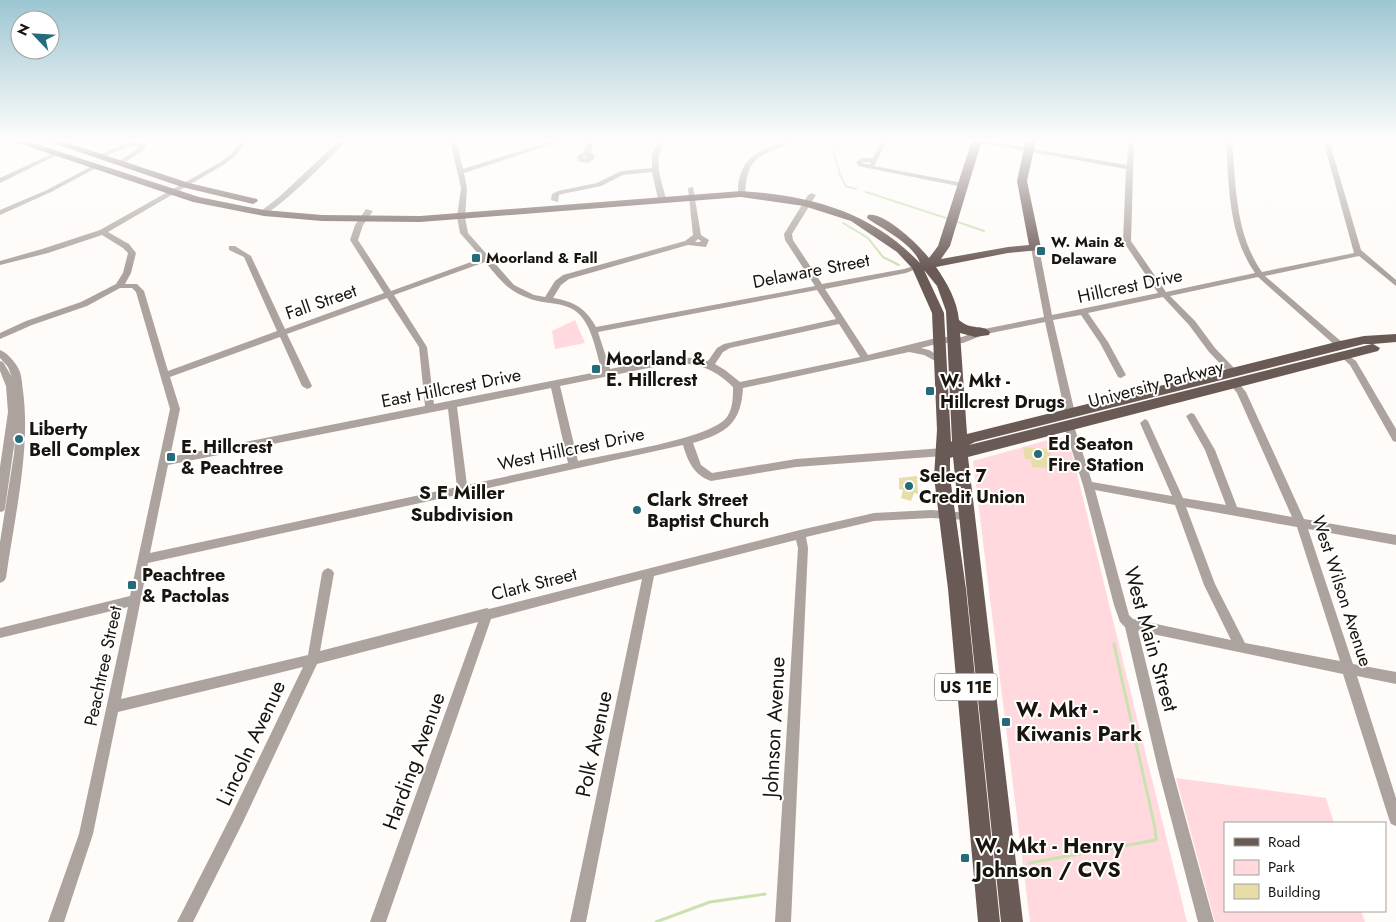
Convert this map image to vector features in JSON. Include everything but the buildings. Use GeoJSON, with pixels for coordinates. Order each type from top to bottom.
{"type":"FeatureCollection","features":[{"type":"Feature","properties":{"kind":"main road","name":"US 11E"},"geometry":{"type":"LineString","coordinates":[[150,183],[172,192],[225,206],[322,218],[462,212],[692,192],[741,190],[766,196],[809,199],[850,207],[872,217],[911,244],[923,266],[930,293],[938,313],[941,361],[966,516],[1012,922]]}},
{"type":"Feature","properties":{"kind":"main road","name":"US 11E"},"geometry":{"type":"LineString","coordinates":[[180,183],[275,204],[365,215]]}},
{"type":"Feature","properties":{"kind":"main road","name":"West Main Street"},"geometry":{"type":"LineString","coordinates":[[1023,183],[1022,189],[1035,248]]}},
{"type":"Feature","properties":{"kind":"main road"},"geometry":{"type":"LineString","coordinates":[[954,260],[945,259],[943,247],[963,185]]}},
{"type":"Feature","properties":{"kind":"main road","name":"US 11E"},"geometry":{"type":"LineString","coordinates":[[462,212],[555,200],[661,195]]}},
{"type":"Feature","properties":{"kind":"main road","name":"US 11E"},"geometry":{"type":"LineString","coordinates":[[809,199],[871,228],[923,266],[943,286],[950,302],[954,341],[954,449],[942,476],[957,589],[989,922]]}},
{"type":"Feature","properties":{"kind":"main road"},"geometry":{"type":"LineString","coordinates":[[911,244],[927,247],[938,245],[943,247]]}},
{"type":"Feature","properties":{"kind":"main road"},"geometry":{"type":"LineString","coordinates":[[923,266],[943,247]]}},
{"type":"Feature","properties":{"kind":"main road","name":"Delaware Street"},"geometry":{"type":"LineString","coordinates":[[923,266],[1008,250],[1035,248]]}},
{"type":"Feature","properties":{"kind":"main road"},"geometry":{"type":"LineString","coordinates":[[950,302],[948,274],[950,269],[976,257]]}},
{"type":"Feature","properties":{"kind":"main road"},"geometry":{"type":"LineString","coordinates":[[953,321],[957,326],[966,331],[984,332]]}},
{"type":"Feature","properties":{"kind":"main road","name":"University Parkway"},"geometry":{"type":"LineString","coordinates":[[954,449],[971,451],[1070,419],[1342,350],[1364,340],[1396,338]]}},
{"type":"Feature","properties":{"kind":"main road","name":"University Parkway"},"geometry":{"type":"LineString","coordinates":[[1342,350],[1396,347]]}},
{"type":"Feature","properties":{"kind":"street"},"geometry":{"type":"LineString","coordinates":[[0,213],[49,191],[62,183]]}},
{"type":"Feature","properties":{"kind":"street"},"geometry":{"type":"LineString","coordinates":[[0,263],[39,253],[102,232],[189,183]]}},
{"type":"Feature","properties":{"kind":"street"},"geometry":{"type":"LineString","coordinates":[[264,212],[298,183]]}},
{"type":"Feature","properties":{"kind":"street"},"geometry":{"type":"LineString","coordinates":[[463,183],[462,212],[464,232],[511,288],[532,297],[562,302],[581,311],[593,330],[607,373]]}},
{"type":"Feature","properties":{"kind":"street"},"geometry":{"type":"LineString","coordinates":[[555,200],[556,194],[603,183]]}},
{"type":"Feature","properties":{"kind":"street"},"geometry":{"type":"LineString","coordinates":[[658,183],[661,195]]}},
{"type":"Feature","properties":{"kind":"street"},"geometry":{"type":"LineString","coordinates":[[741,190],[742,183]]}},
{"type":"Feature","properties":{"kind":"street"},"geometry":{"type":"LineString","coordinates":[[952,183],[963,185]]}},
{"type":"Feature","properties":{"kind":"street","name":"West Wilson Avenue"},"geometry":{"type":"LineString","coordinates":[[1129,183],[1126,238],[1166,295],[1192,323],[1233,378],[1300,523],[1396,819]]}},
{"type":"Feature","properties":{"kind":"street"},"geometry":{"type":"LineString","coordinates":[[1234,183],[1240,236],[1254,268],[1342,350],[1353,363],[1396,438]]}},
{"type":"Feature","properties":{"kind":"street"},"geometry":{"type":"LineString","coordinates":[[1338,183],[1357,251],[1396,284]]}},
{"type":"Feature","properties":{"kind":"street"},"geometry":{"type":"LineString","coordinates":[[548,299],[558,283],[566,277],[688,243],[697,236],[692,192]]}},
{"type":"Feature","properties":{"kind":"street"},"geometry":{"type":"LineString","coordinates":[[809,199],[788,234],[789,240],[866,359]]}},
{"type":"Feature","properties":{"kind":"street"},"geometry":{"type":"LineString","coordinates":[[365,215],[354,240],[423,346],[430,409]]}},
{"type":"Feature","properties":{"kind":"street"},"geometry":{"type":"LineString","coordinates":[[0,336],[28,323],[84,304],[120,286],[127,273],[132,253],[126,246],[102,232]]}},
{"type":"Feature","properties":{"kind":"street"},"geometry":{"type":"LineString","coordinates":[[232,248],[247,256],[307,386]]}},
{"type":"Feature","properties":{"kind":"street","name":"West Main Street"},"geometry":{"type":"LineString","coordinates":[[1035,248],[1070,419],[1120,606],[1124,618],[1130,624],[1165,769],[1206,922]]}},
{"type":"Feature","properties":{"kind":"street","name":"Hillcrest Drive"},"geometry":{"type":"LineString","coordinates":[[738,386],[866,359],[940,340],[954,341],[984,332],[1359,254]]}},
{"type":"Feature","properties":{"kind":"street","name":"Fall Street"},"geometry":{"type":"LineString","coordinates":[[165,375],[486,259]]}},
{"type":"Feature","properties":{"kind":"street","name":"Delaware Street"},"geometry":{"type":"LineString","coordinates":[[593,330],[908,271],[923,266]]}},
{"type":"Feature","properties":{"kind":"street","name":"Peachtree Street"},"geometry":{"type":"LineString","coordinates":[[56,922],[86,834],[175,409],[140,291],[134,286],[120,286]]}},
{"type":"Feature","properties":{"kind":"street"},"geometry":{"type":"LineString","coordinates":[[1083,312],[1104,342],[1121,375]]}},
{"type":"Feature","properties":{"kind":"street"},"geometry":{"type":"LineString","coordinates":[[710,365],[720,350],[727,346],[841,321]]}},
{"type":"Feature","properties":{"kind":"street","name":"Hillcrest Drive"},"geometry":{"type":"LineString","coordinates":[[909,349],[926,352],[941,361]]}},
{"type":"Feature","properties":{"kind":"street"},"geometry":{"type":"LineString","coordinates":[[0,353],[12,365],[16,373],[21,411],[19,454],[0,578]]}},
{"type":"Feature","properties":{"kind":"street","name":"East Hillcrest Drive"},"geometry":{"type":"LineString","coordinates":[[164,462],[607,373],[684,360],[710,365],[728,375],[738,386]]}},
{"type":"Feature","properties":{"kind":"street"},"geometry":{"type":"LineString","coordinates":[[0,364],[6,374],[13,410],[13,425],[0,508]]}},
{"type":"Feature","properties":{"kind":"street"},"geometry":{"type":"LineString","coordinates":[[555,384],[574,465]]}},
{"type":"Feature","properties":{"kind":"street","name":"West Hillcrest Drive"},"geometry":{"type":"LineString","coordinates":[[143,559],[687,441],[709,434],[724,426],[734,416],[739,404],[738,386]]}},
{"type":"Feature","properties":{"kind":"street"},"geometry":{"type":"LineString","coordinates":[[452,404],[462,489]]}},
{"type":"Feature","properties":{"kind":"street"},"geometry":{"type":"LineString","coordinates":[[1191,416],[1199,426],[1233,511]]}},
{"type":"Feature","properties":{"kind":"street"},"geometry":{"type":"LineString","coordinates":[[1145,423],[1179,501],[1210,585],[1241,648]]}},
{"type":"Feature","properties":{"kind":"street"},"geometry":{"type":"LineString","coordinates":[[687,441],[697,468],[702,474],[711,477],[796,463],[954,449]]}},
{"type":"Feature","properties":{"kind":"street"},"geometry":{"type":"LineString","coordinates":[[1088,485],[1396,540]]}},
{"type":"Feature","properties":{"kind":"street","name":"Clark Street"},"geometry":{"type":"LineString","coordinates":[[113,707],[312,659],[487,613],[874,517],[947,514],[966,516]]}},
{"type":"Feature","properties":{"kind":"street","name":"Johnson Avenue"},"geometry":{"type":"LineString","coordinates":[[783,922],[803,548],[800,534]]}},
{"type":"Feature","properties":{"kind":"street","name":"Lincoln Avenue"},"geometry":{"type":"LineString","coordinates":[[185,922],[238,817],[312,659],[328,573]]}},
{"type":"Feature","properties":{"kind":"street","name":"Polk Avenue"},"geometry":{"type":"LineString","coordinates":[[578,922],[649,574]]}},
{"type":"Feature","properties":{"kind":"street"},"geometry":{"type":"LineString","coordinates":[[0,633],[135,600]]}},
{"type":"Feature","properties":{"kind":"street","name":"Harding Avenue"},"geometry":{"type":"LineString","coordinates":[[378,922],[487,613]]}},
{"type":"Feature","properties":{"kind":"street"},"geometry":{"type":"LineString","coordinates":[[1130,624],[1396,678]]}},
{"type":"Feature","properties":{"kind":"green space"},"geometry":{"type":"Polygon","coordinates":[[[575,320],[585,343],[555,349],[552,331],[575,320]]]}},
{"type":"Feature","properties":{"kind":"green space"},"geometry":{"type":"Polygon","coordinates":[[[1055,438],[1064,439],[1070,445],[1187,922],[1030,922],[973,461],[1055,438]]]}},
{"type":"Feature","properties":{"kind":"green space"},"geometry":{"type":"Polygon","coordinates":[[[1176,778],[1326,798],[1334,822],[1224,822],[1224,912],[1361,912],[1365,922],[1215,922],[1176,778]]]}},
{"type":"Feature","properties":{"kind":"waterway"},"geometry":{"type":"LineString","coordinates":[[844,183],[846,186],[856,189]]}},
{"type":"Feature","properties":{"kind":"waterway"},"geometry":{"type":"LineString","coordinates":[[866,192],[949,219]]}},
{"type":"Feature","properties":{"kind":"waterway"},"geometry":{"type":"LineString","coordinates":[[955,221],[984,231]]}},
{"type":"Feature","properties":{"kind":"waterway"},"geometry":{"type":"LineString","coordinates":[[843,223],[868,238],[883,257],[899,265]]}},
{"type":"Feature","properties":{"kind":"waterway"},"geometry":{"type":"LineString","coordinates":[[1029,863],[1156,840],[1155,828],[1114,644]]}},
{"type":"Feature","properties":{"kind":"waterway"},"geometry":{"type":"LineString","coordinates":[[656,922],[710,902],[765,894]]}},
{"type":"Feature","properties":{"kind":"place","name":"W. Main & Delaware"},"geometry":{"type":"Point","coordinates":[1041,251]}},
{"type":"Feature","properties":{"kind":"place","name":"Moorland & Fall"},"geometry":{"type":"Point","coordinates":[476,258]}},
{"type":"Feature","properties":{"kind":"place","name":"Moorland & E. Hillcrest"},"geometry":{"type":"Point","coordinates":[596,369]}},
{"type":"Feature","properties":{"kind":"place","name":"W. Mkt - Hillcrest Drugs"},"geometry":{"type":"Point","coordinates":[930,391]}},
{"type":"Feature","properties":{"kind":"place","name":"Liberty Bell Complex"},"geometry":{"type":"Point","coordinates":[19,439]}},
{"type":"Feature","properties":{"kind":"place","name":"Ed Seaton Fire Station"},"geometry":{"type":"Point","coordinates":[1038,454]}},
{"type":"Feature","properties":{"kind":"place","name":"E. Hillcrest & Peachtree"},"geometry":{"type":"Point","coordinates":[171,457]}},
{"type":"Feature","properties":{"kind":"place","name":"Select 7 Credit Union"},"geometry":{"type":"Point","coordinates":[909,486]}},
{"type":"Feature","properties":{"kind":"place","name":"Clark Street Baptist Church"},"geometry":{"type":"Point","coordinates":[637,510]}},
{"type":"Feature","properties":{"kind":"place","name":"Peachtree & Pactolas"},"geometry":{"type":"Point","coordinates":[132,585]}},
{"type":"Feature","properties":{"kind":"place","name":"W. Mkt - Kiwanis Park"},"geometry":{"type":"Point","coordinates":[1006,722]}},
{"type":"Feature","properties":{"kind":"place","name":"W. Mkt - Henry Johnson / CVS"},"geometry":{"type":"Point","coordinates":[965,858]}},
{"type":"Feature","properties":{"kind":"district","name":"S E Miller Subdivision"},"geometry":{"type":"Point","coordinates":[462,503]}}]}
